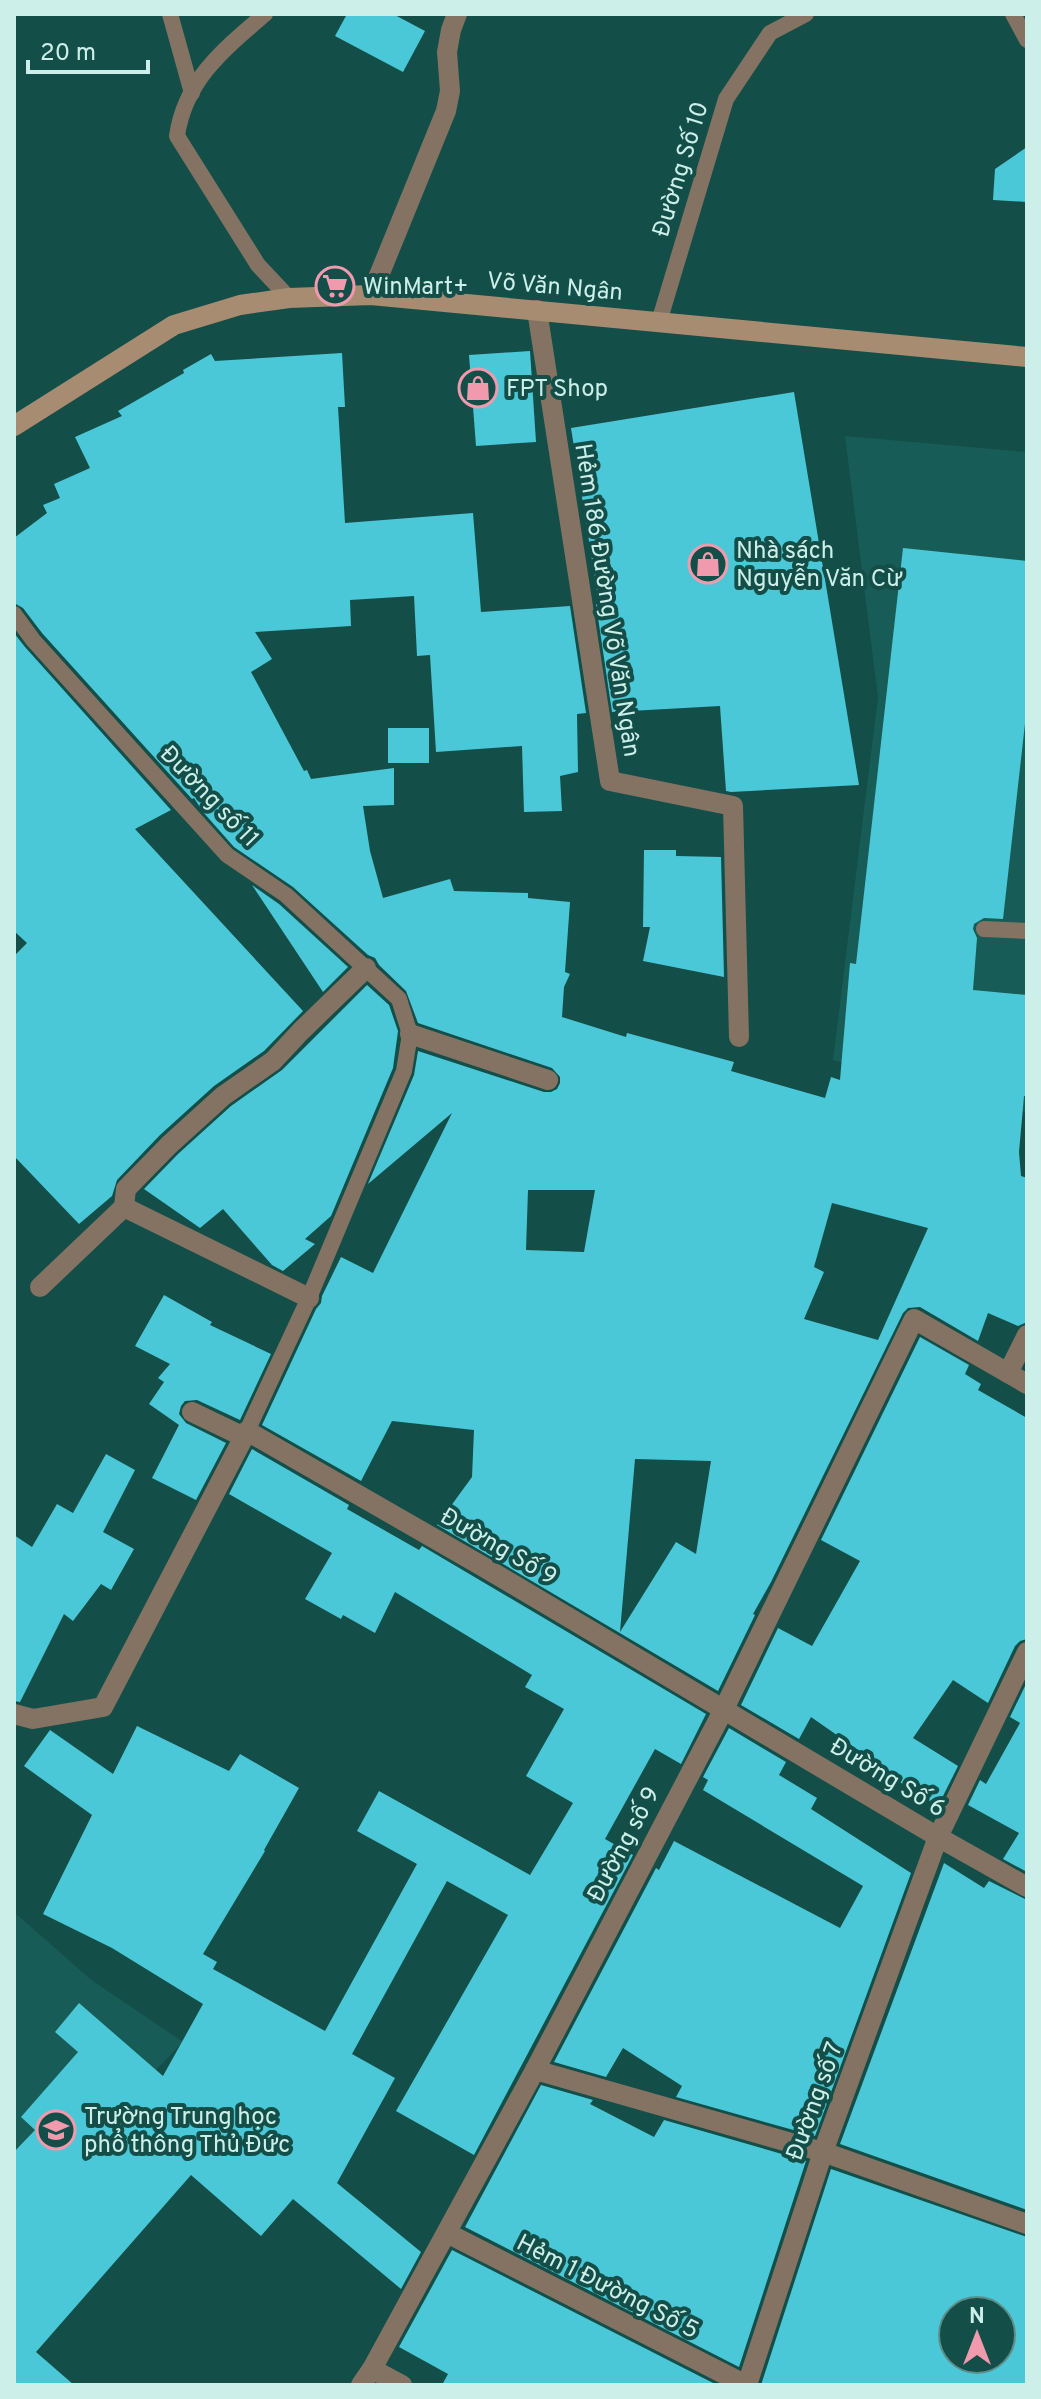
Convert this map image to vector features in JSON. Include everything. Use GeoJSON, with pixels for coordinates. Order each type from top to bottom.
{"type":"FeatureCollection","features":[{"type":"Feature","properties":{"kind":"main road","name":"Võ Văn Ngân"},"geometry":{"type":"LineString","coordinates":[[14,426],[174,325],[240,305],[289,298],[371,295],[1027,357]]}},
{"type":"Feature","properties":{"kind":"street"},"geometry":{"type":"LineString","coordinates":[[371,295],[446,111],[450,91],[447,52],[457,14]]}},
{"type":"Feature","properties":{"kind":"street","name":"Hẻm 186 Đường Võ Văn Ngân"},"geometry":{"type":"LineString","coordinates":[[537,310],[610,781],[733,806],[739,1037]]}},
{"type":"Feature","properties":{"kind":"street"},"geometry":{"type":"LineString","coordinates":[[40,1287],[124,1207],[126,1189],[169,1145],[223,1096],[273,1061],[366,968]]}},
{"type":"Feature","properties":{"kind":"street"},"geometry":{"type":"LineString","coordinates":[[410,1034],[548,1080]]}},
{"type":"Feature","properties":{"kind":"street"},"geometry":{"type":"LineString","coordinates":[[124,1207],[309,1298]]}},
{"type":"Feature","properties":{"kind":"street","name":"Đường số 9"},"geometry":{"type":"LineString","coordinates":[[367,2377],[535,2070],[724,1709],[914,1319],[1008,1373]]}},
{"type":"Feature","properties":{"kind":"street"},"geometry":{"type":"LineString","coordinates":[[1027,1335],[1008,1373],[1027,1384]]}},
{"type":"Feature","properties":{"kind":"street","name":"Đường Số 9"},"geometry":{"type":"LineString","coordinates":[[192,1412],[245,1434],[724,1709]]}},
{"type":"Feature","properties":{"kind":"street"},"geometry":{"type":"LineString","coordinates":[[14,1714],[33,1719],[103,1707],[245,1434]]}},
{"type":"Feature","properties":{"kind":"street","name":"Đường số 7"},"geometry":{"type":"LineString","coordinates":[[746,2385],[823,2152],[938,1837],[1027,1652]]}},
{"type":"Feature","properties":{"kind":"street","name":"Đường Số 6"},"geometry":{"type":"LineString","coordinates":[[724,1709],[1027,1887]]}},
{"type":"Feature","properties":{"kind":"street"},"geometry":{"type":"LineString","coordinates":[[535,2070],[823,2152],[1027,2224]]}},
{"type":"Feature","properties":{"kind":"street","name":"Hẻm 1 Đường Số 5"},"geometry":{"type":"LineString","coordinates":[[447,2233],[746,2385]]}},
{"type":"Feature","properties":{"kind":"street"},"geometry":{"type":"LineString","coordinates":[[367,2377],[402,2385]]}},
{"type":"Feature","properties":{"kind":"lane"},"geometry":{"type":"LineString","coordinates":[[170,14],[192,93]]}},
{"type":"Feature","properties":{"kind":"lane"},"geometry":{"type":"LineString","coordinates":[[265,14],[208,64],[180,113],[177,136],[258,265],[289,298]]}},
{"type":"Feature","properties":{"kind":"lane","name":"Đường Số 10"},"geometry":{"type":"LineString","coordinates":[[659,322],[726,99],[770,33],[806,14]]}},
{"type":"Feature","properties":{"kind":"lane"},"geometry":{"type":"LineString","coordinates":[[1013,14],[1027,40]]}},
{"type":"Feature","properties":{"kind":"lane","name":"Đường số 11"},"geometry":{"type":"LineString","coordinates":[[14,614],[43,652],[227,855],[286,895],[399,999],[410,1034]]}},
{"type":"Feature","properties":{"kind":"lane"},"geometry":{"type":"LineString","coordinates":[[984,929],[1027,931]]}},
{"type":"Feature","properties":{"kind":"lane"},"geometry":{"type":"LineString","coordinates":[[245,1434],[309,1298],[404,1071],[410,1034]]}},
{"type":"Feature","properties":{"kind":"shaded area"},"geometry":{"type":"Polygon","coordinates":[[[845,436],[1027,452],[1027,1112],[833,1060],[878,697],[845,436]]]}},
{"type":"Feature","properties":{"kind":"shaded area","name":"Trường Trung học phổ thông Thủ Đức"},"geometry":{"type":"Polygon","coordinates":[[[14,1912],[90,1979],[183,2042],[14,2217],[14,1912]]]}},
{"type":"Feature","properties":{"kind":"building"},"geometry":{"type":"Polygon","coordinates":[[[347,14],[393,14],[425,31],[403,72],[335,36],[347,14]]]}},
{"type":"Feature","properties":{"kind":"building"},"geometry":{"type":"Polygon","coordinates":[[[1027,147],[1027,202],[993,200],[995,169],[1027,147]]]}},
{"type":"Feature","properties":{"kind":"building"},"geometry":{"type":"Polygon","coordinates":[[[530,351],[536,442],[476,446],[469,355],[530,351]]]}},
{"type":"Feature","properties":{"kind":"building"},"geometry":{"type":"Polygon","coordinates":[[[342,353],[345,407],[338,407],[345,523],[473,513],[481,612],[570,606],[586,713],[577,714],[578,772],[560,776],[562,811],[524,812],[522,746],[436,752],[430,655],[417,656],[414,596],[350,600],[351,626],[255,632],[272,659],[251,672],[311,779],[394,768],[394,805],[363,806],[370,851],[383,898],[450,879],[454,891],[528,893],[528,898],[570,902],[565,972],[570,974],[564,987],[562,1017],[626,1037],[627,1033],[734,1062],[731,1071],[825,1098],[831,1077],[840,1080],[850,963],[856,964],[903,548],[1027,561],[1027,706],[1003,919],[984,918],[974,924],[977,938],[973,990],[1027,995],[1027,1096],[1024,1096],[1019,1152],[1021,1176],[1027,1178],[1027,1322],[1018,1326],[988,1313],[978,1341],[920,1307],[908,1308],[903,1313],[753,1614],[718,1691],[437,1525],[472,1477],[474,1430],[392,1421],[361,1481],[262,1425],[341,1257],[373,1273],[452,1113],[368,1184],[414,1075],[418,1051],[544,1092],[557,1089],[560,1077],[552,1068],[418,1023],[406,991],[375,958],[293,887],[234,847],[194,798],[42,633],[23,608],[14,603],[14,538],[47,513],[43,505],[60,498],[54,484],[90,468],[75,437],[122,416],[118,411],[211,354],[215,361],[342,353]],[[528,1190],[526,1250],[584,1252],[595,1190],[528,1190]],[[832,1203],[814,1267],[824,1272],[804,1319],[878,1340],[928,1228],[832,1203]],[[635,1459],[620,1632],[676,1542],[696,1554],[711,1461],[635,1459]]]}},
{"type":"Feature","properties":{"kind":"building","name":"Nhà sách Nguyễn Văn Cừ"},"geometry":{"type":"Polygon","coordinates":[[[794,392],[859,785],[731,792],[726,791],[720,706],[612,712],[596,604],[599,604],[571,428],[794,392]]]}},
{"type":"Feature","properties":{"kind":"building"},"geometry":{"type":"Polygon","coordinates":[[[14,633],[171,810],[135,829],[303,1011],[264,1051],[214,1086],[160,1135],[117,1180],[112,1196],[79,1224],[14,1156],[14,956],[27,943],[14,931],[14,633]]]}},
{"type":"Feature","properties":{"kind":"building"},"geometry":{"type":"Polygon","coordinates":[[[388,728],[429,728],[429,763],[388,763],[388,728]]]}},
{"type":"Feature","properties":{"kind":"building"},"geometry":{"type":"Polygon","coordinates":[[[644,850],[676,850],[676,856],[721,857],[724,977],[643,961],[650,927],[643,927],[644,850]]]}},
{"type":"Feature","properties":{"kind":"building"},"geometry":{"type":"Polygon","coordinates":[[[252,885],[279,904],[348,967],[323,992],[252,885]]]}},
{"type":"Feature","properties":{"kind":"building"},"geometry":{"type":"Polygon","coordinates":[[[367,985],[389,1005],[398,1031],[393,1068],[331,1216],[305,1239],[315,1244],[283,1271],[272,1265],[223,1209],[200,1228],[144,1189],[231,1106],[282,1070],[367,985]]]}},
{"type":"Feature","properties":{"kind":"building"},"geometry":{"type":"Polygon","coordinates":[[[164,1295],[212,1322],[210,1325],[271,1354],[240,1420],[197,1400],[185,1401],[181,1406],[179,1414],[186,1423],[226,1443],[196,1500],[152,1478],[179,1425],[149,1404],[164,1382],[158,1378],[170,1364],[135,1346],[164,1295]]]}},
{"type":"Feature","properties":{"kind":"building"},"geometry":{"type":"Polygon","coordinates":[[[920,1337],[969,1365],[965,1374],[981,1384],[978,1390],[1027,1418],[1027,1639],[1015,1646],[988,1703],[953,1680],[913,1738],[958,1766],[938,1806],[882,1771],[884,1768],[811,1717],[799,1739],[741,1705],[778,1628],[812,1646],[860,1561],[821,1540],[920,1337]]]}},
{"type":"Feature","properties":{"kind":"building"},"geometry":{"type":"Polygon","coordinates":[[[252,1449],[349,1505],[347,1509],[419,1550],[422,1546],[706,1714],[681,1764],[655,1749],[605,1839],[633,1855],[474,2155],[396,2111],[508,1915],[447,1881],[352,2054],[395,2078],[337,2183],[421,2252],[401,2289],[293,2199],[261,2236],[191,2175],[36,2352],[74,2385],[14,2385],[14,2152],[35,2130],[21,2117],[78,2052],[55,2032],[79,2003],[163,2076],[203,2004],[112,1948],[43,1914],[92,1815],[24,1766],[50,1730],[113,1774],[137,1726],[229,1771],[240,1754],[299,1788],[203,1954],[217,1962],[213,1969],[325,2031],[417,1864],[357,1831],[379,1791],[530,1875],[573,1803],[526,1776],[564,1709],[525,1687],[532,1675],[395,1592],[375,1633],[305,1599],[332,1553],[229,1494],[252,1449]]]}},
{"type":"Feature","properties":{"kind":"building"},"geometry":{"type":"Polygon","coordinates":[[[106,1454],[135,1470],[103,1532],[134,1549],[111,1590],[101,1584],[73,1621],[64,1614],[20,1702],[14,1701],[14,1535],[32,1547],[57,1504],[73,1513],[106,1454]]]}},
{"type":"Feature","properties":{"kind":"building"},"geometry":{"type":"Polygon","coordinates":[[[1027,1682],[1027,1872],[1003,1859],[1019,1833],[968,1805],[980,1780],[986,1784],[1020,1723],[1010,1717],[1027,1682]]]}},
{"type":"Feature","properties":{"kind":"building"},"geometry":{"type":"Polygon","coordinates":[[[729,1728],[786,1762],[779,1775],[817,1798],[811,1809],[911,1873],[815,2136],[676,2097],[682,2086],[623,2048],[606,2077],[554,2062],[656,1868],[659,1870],[674,1841],[840,1928],[863,1886],[703,1790],[708,1780],[703,1777],[729,1728]]]}},
{"type":"Feature","properties":{"kind":"building"},"geometry":{"type":"Polygon","coordinates":[[[944,1863],[984,1888],[989,1881],[1027,1900],[1027,2210],[840,2144],[944,1863]]]}},
{"type":"Feature","properties":{"kind":"building"},"geometry":{"type":"Polygon","coordinates":[[[541,2085],[593,2100],[590,2104],[654,2137],[664,2120],[806,2161],[739,2367],[465,2227],[541,2085]]]}},
{"type":"Feature","properties":{"kind":"building"},"geometry":{"type":"Polygon","coordinates":[[[831,2169],[1027,2237],[1027,2385],[761,2385],[831,2169]]]}},
{"type":"Feature","properties":{"kind":"building"},"geometry":{"type":"Polygon","coordinates":[[[452,2250],[717,2385],[442,2385],[448,2374],[399,2347],[452,2250]]]}},
{"type":"Feature","properties":{"kind":"place","name":"WinMart+"},"geometry":{"type":"Point","coordinates":[335,286]}},
{"type":"Feature","properties":{"kind":"place","name":"FPT Shop"},"geometry":{"type":"Point","coordinates":[478,388]}},
{"type":"Feature","properties":{"kind":"place","name":"Nhà sách Nguyễn Văn Cừ"},"geometry":{"type":"Point","coordinates":[708,564]}},
{"type":"Feature","properties":{"kind":"place","name":"Trường Trung học phổ thông Thủ Đức"},"geometry":{"type":"Point","coordinates":[56,2130]}}]}
